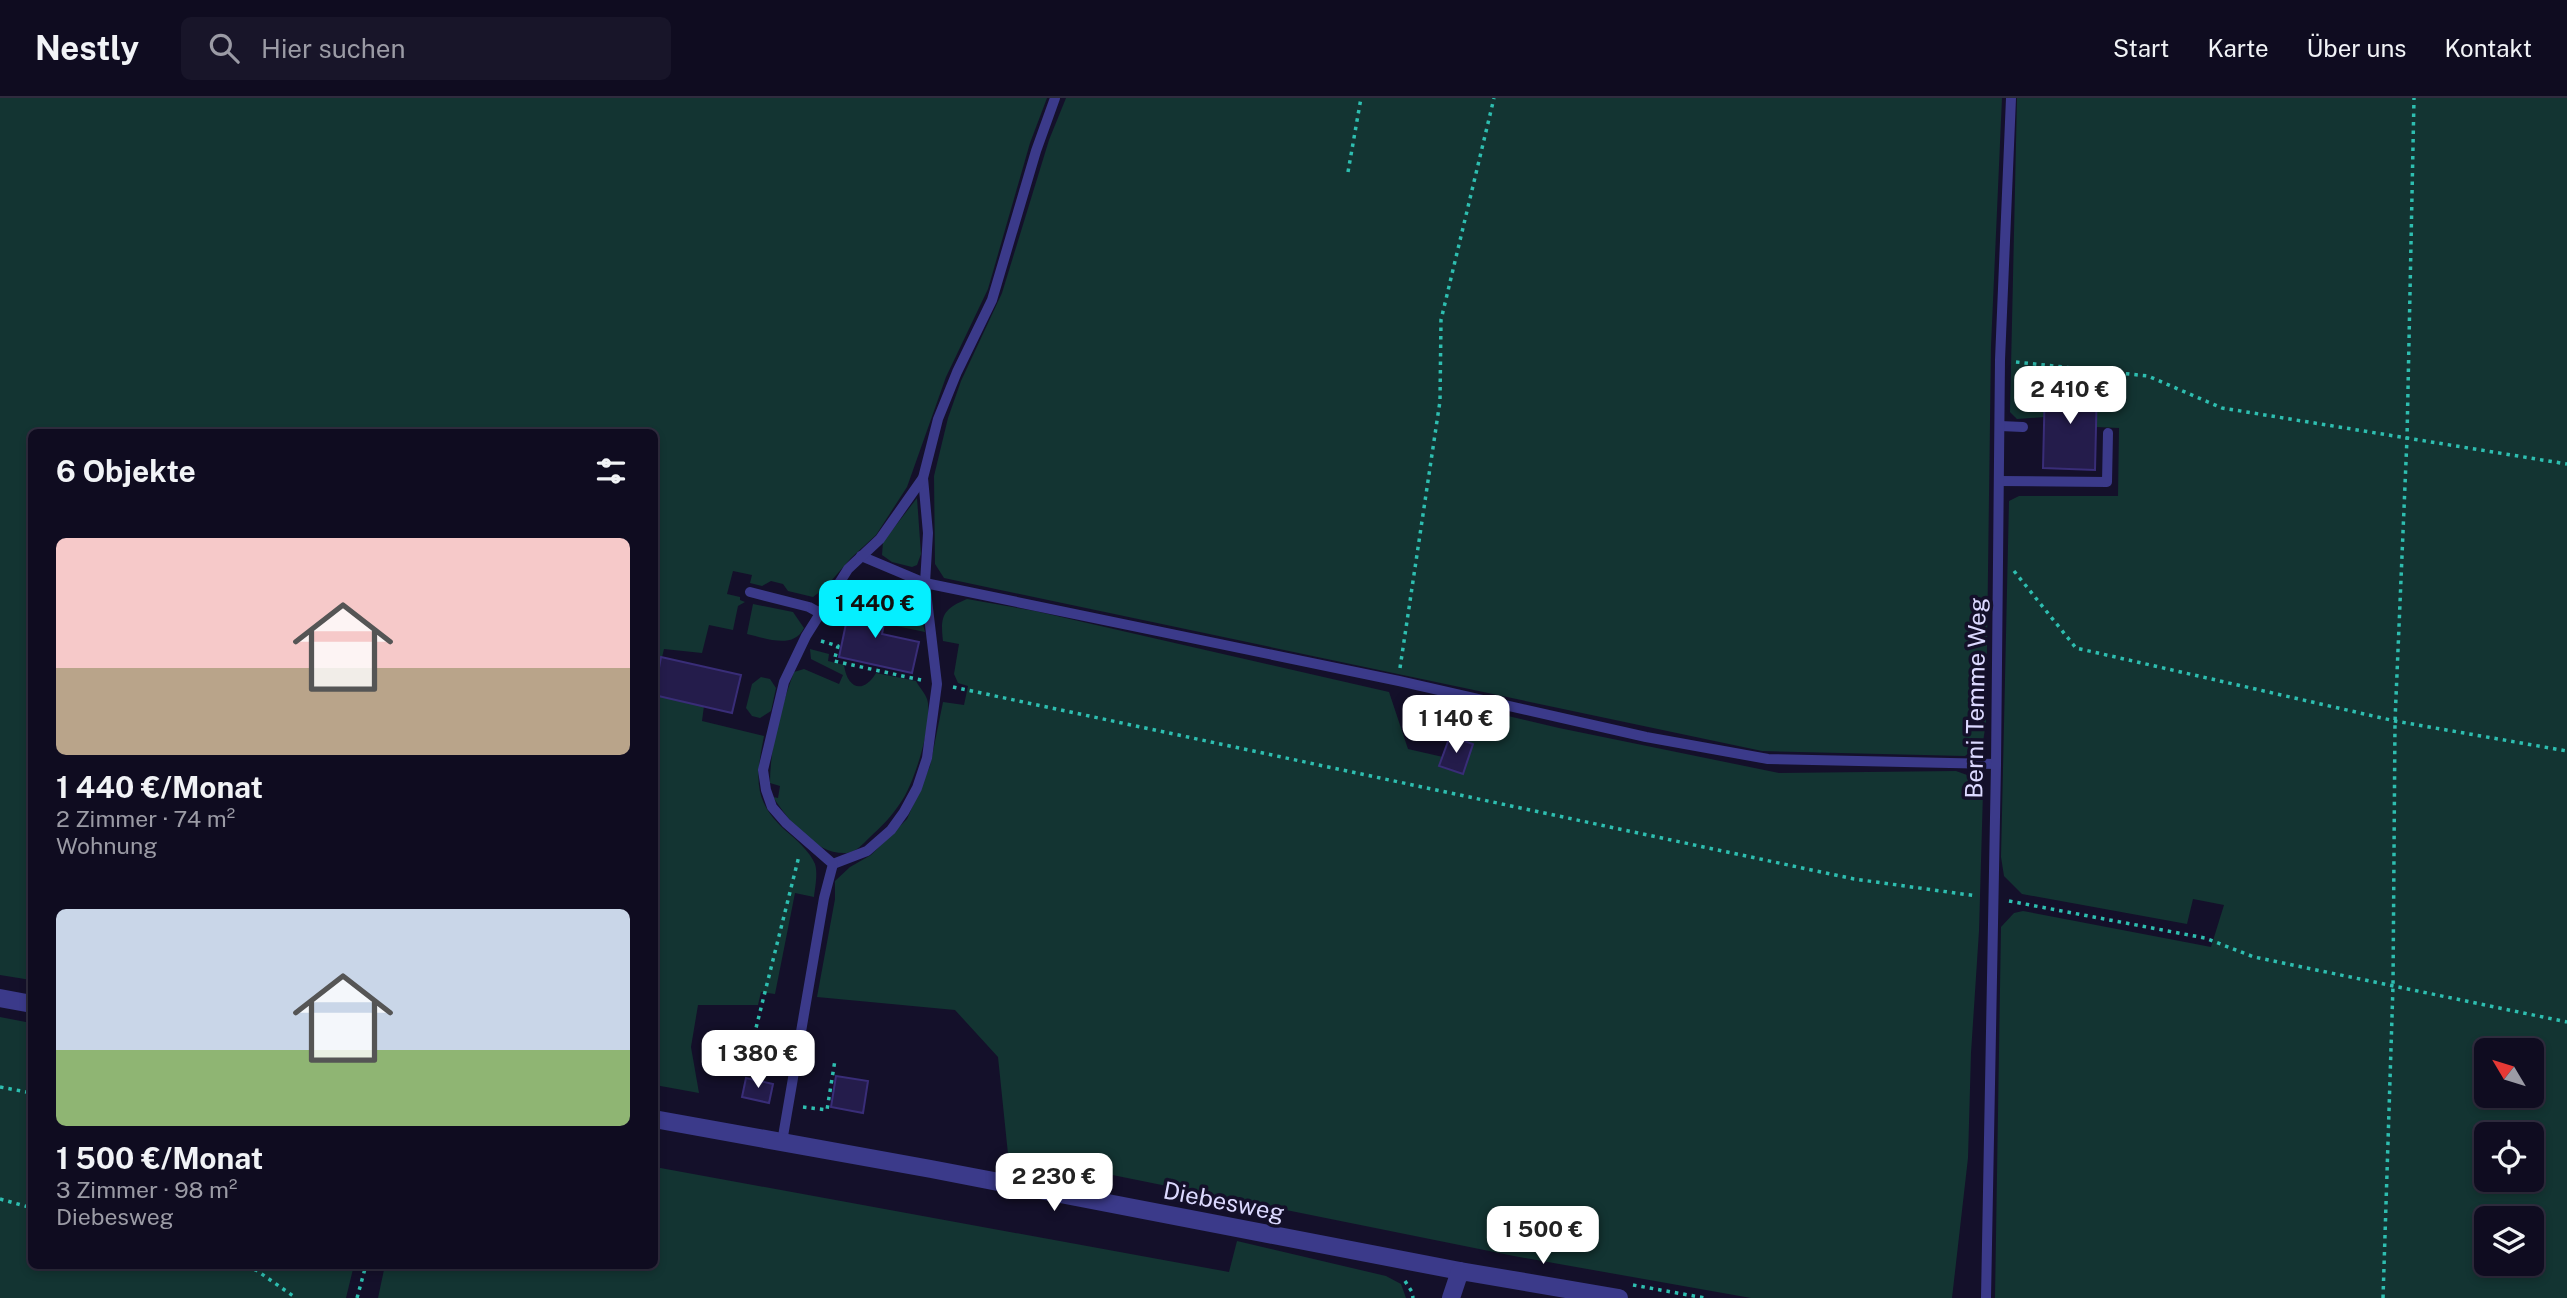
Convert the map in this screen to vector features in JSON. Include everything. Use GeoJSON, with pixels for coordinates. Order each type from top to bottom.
{"type":"FeatureCollection","features":[{"type":"Feature","properties":{"kind":"street"},"geometry":{"type":"LineString","coordinates":[[0,998],[28,1002]]}},
{"type":"Feature","properties":{"kind":"street","name":"Diebesweg"},"geometry":{"type":"LineString","coordinates":[[658,1120],[1460,1271],[1619,1298]]}},
{"type":"Feature","properties":{"kind":"street"},"geometry":{"type":"LineString","coordinates":[[1451,1298],[1460,1271]]}},
{"type":"Feature","properties":{"kind":"lane"},"geometry":{"type":"LineString","coordinates":[[833,864],[867,851],[891,830],[917,788],[927,758],[937,684],[925,583],[928,533],[923,478],[938,419],[957,372],[992,300],[1036,150],[1055,98]]}},
{"type":"Feature","properties":{"kind":"lane","name":"Berni Temme Weg"},"geometry":{"type":"LineString","coordinates":[[1986,1298],[2000,360],[2011,98]]}},
{"type":"Feature","properties":{"kind":"lane"},"geometry":{"type":"LineString","coordinates":[[2000,426],[2023,427]]}},
{"type":"Feature","properties":{"kind":"lane"},"geometry":{"type":"LineString","coordinates":[[1999,481],[2107,482],[2108,433]]}},
{"type":"Feature","properties":{"kind":"lane"},"geometry":{"type":"LineString","coordinates":[[833,864],[772,807],[763,770],[784,682],[806,636],[848,569],[880,539],[923,478]]}},
{"type":"Feature","properties":{"kind":"lane"},"geometry":{"type":"LineString","coordinates":[[861,556],[925,583],[1399,681],[1646,737],[1768,759],[1996,764]]}},
{"type":"Feature","properties":{"kind":"lane"},"geometry":{"type":"LineString","coordinates":[[750,592],[810,607],[820,613]]}},
{"type":"Feature","properties":{"kind":"lane"},"geometry":{"type":"LineString","coordinates":[[782,1142],[822,911],[833,864]]}},
{"type":"Feature","properties":{"kind":"path"},"geometry":{"type":"LineString","coordinates":[[1348,172],[1361,98]]}},
{"type":"Feature","properties":{"kind":"path"},"geometry":{"type":"LineString","coordinates":[[1399,681],[1440,401],[1441,320],[1494,98]]}},
{"type":"Feature","properties":{"kind":"path"},"geometry":{"type":"LineString","coordinates":[[2384,1298],[2393,986],[2395,721],[2407,438],[2414,98]]}},
{"type":"Feature","properties":{"kind":"path"},"geometry":{"type":"LineString","coordinates":[[2000,360],[2148,376],[2222,408],[2567,464]]}},
{"type":"Feature","properties":{"kind":"path"},"geometry":{"type":"LineString","coordinates":[[1998,551],[2076,648],[2395,721],[2567,751]]}},
{"type":"Feature","properties":{"kind":"path"},"geometry":{"type":"LineString","coordinates":[[806,636],[838,646],[834,661],[937,684],[1854,879],[1994,898],[2205,938],[2254,957],[2567,1022]]}},
{"type":"Feature","properties":{"kind":"path"},"geometry":{"type":"LineString","coordinates":[[752,1044],[803,838]]}},
{"type":"Feature","properties":{"kind":"path"},"geometry":{"type":"LineString","coordinates":[[797,1104],[827,1110],[835,1060]]}},
{"type":"Feature","properties":{"kind":"path"},"geometry":{"type":"LineString","coordinates":[[0,1087],[28,1092]]}},
{"type":"Feature","properties":{"kind":"path"},"geometry":{"type":"LineString","coordinates":[[0,1199],[28,1207]]}},
{"type":"Feature","properties":{"kind":"path"},"geometry":{"type":"LineString","coordinates":[[253,1269],[296,1298]]}},
{"type":"Feature","properties":{"kind":"path"},"geometry":{"type":"LineString","coordinates":[[357,1298],[365,1269]]}},
{"type":"Feature","properties":{"kind":"green space"},"geometry":{"type":"Polygon","coordinates":[[[0,98],[1047,98],[1030,143],[988,289],[946,377],[907,487],[876,535],[813,597],[788,591],[783,584],[771,581],[762,586],[750,583],[752,575],[733,571],[727,594],[740,597],[740,600],[745,602],[738,606],[733,630],[709,625],[702,653],[664,649],[658,674],[658,429],[28,429],[28,980],[0,975],[0,98]]]}},
{"type":"Feature","properties":{"kind":"green space"},"geometry":{"type":"Polygon","coordinates":[[[1066,98],[2002,98],[1991,346],[1986,722],[1983,742],[1965,756],[1762,751],[944,578],[935,564],[934,476],[948,418],[961,381],[1002,293],[1049,140],[1066,98]]]}},
{"type":"Feature","properties":{"kind":"green space"},"geometry":{"type":"Polygon","coordinates":[[[2017,98],[2567,98],[2567,1298],[1995,1298],[2001,927],[2014,913],[2023,911],[2211,947],[2224,905],[2193,899],[2187,924],[2022,894],[2004,876],[2001,857],[2009,501],[2019,496],[2118,496],[2119,428],[2096,427],[2096,384],[2045,383],[2044,417],[2017,419],[2010,412],[2017,98]]]}},
{"type":"Feature","properties":{"kind":"green space"},"geometry":{"type":"Polygon","coordinates":[[[917,498],[921,554],[917,565],[912,567],[892,562],[882,555],[883,542],[917,498]]]}},
{"type":"Feature","properties":{"kind":"green space"},"geometry":{"type":"Polygon","coordinates":[[[896,584],[913,598],[925,632],[887,624],[896,584]]]}},
{"type":"Feature","properties":{"kind":"green space"},"geometry":{"type":"Polygon","coordinates":[[[967,599],[1035,611],[1389,692],[1408,749],[1443,757],[1440,767],[1463,774],[1473,744],[1450,736],[1457,704],[1779,773],[1956,771],[1978,779],[1983,792],[1968,1158],[1952,1298],[1751,1298],[1514,1256],[1008,1154],[998,1057],[955,1010],[817,997],[835,899],[835,881],[850,867],[871,855],[907,819],[930,766],[943,702],[964,705],[968,686],[958,683],[954,674],[959,644],[943,641],[942,625],[948,610],[967,599]]]}},
{"type":"Feature","properties":{"kind":"green space"},"geometry":{"type":"Polygon","coordinates":[[[753,604],[793,612],[804,628],[799,635],[786,641],[747,634],[753,604]]]}},
{"type":"Feature","properties":{"kind":"green space"},"geometry":{"type":"Polygon","coordinates":[[[810,649],[829,654],[828,661],[844,665],[848,679],[856,686],[866,684],[876,673],[916,681],[927,699],[928,722],[925,737],[906,793],[882,825],[859,847],[847,853],[824,848],[804,835],[773,797],[778,798],[780,786],[770,783],[777,727],[794,672],[804,669],[839,684],[843,675],[811,659],[810,649]]]}},
{"type":"Feature","properties":{"kind":"green space"},"geometry":{"type":"Polygon","coordinates":[[[761,677],[770,679],[776,688],[771,711],[760,718],[752,716],[746,708],[752,684],[761,677]]]}},
{"type":"Feature","properties":{"kind":"green space"},"geometry":{"type":"Polygon","coordinates":[[[658,696],[704,706],[702,721],[764,736],[758,776],[762,799],[775,820],[807,851],[816,868],[814,897],[795,893],[775,994],[761,992],[758,1005],[698,1005],[691,1047],[699,1093],[658,1086],[658,696]]]}},
{"type":"Feature","properties":{"kind":"green space"},"geometry":{"type":"Polygon","coordinates":[[[0,1017],[28,1022],[28,1269],[353,1269],[346,1298],[0,1298],[0,1017]]]}},
{"type":"Feature","properties":{"kind":"green space"},"geometry":{"type":"Polygon","coordinates":[[[658,1168],[1229,1272],[1237,1241],[1386,1276],[1401,1284],[1406,1298],[378,1298],[384,1269],[658,1269],[658,1168]]]}},
{"type":"Feature","properties":{"kind":"building"},"geometry":{"type":"Polygon","coordinates":[[[2045,383],[2097,384],[2095,470],[2043,468],[2045,383]]]}},
{"type":"Feature","properties":{"kind":"building"},"geometry":{"type":"Polygon","coordinates":[[[851,600],[887,608],[882,634],[919,642],[912,673],[839,657],[851,600]]]}},
{"type":"Feature","properties":{"kind":"building"},"geometry":{"type":"Polygon","coordinates":[[[661,657],[741,675],[732,713],[658,696],[661,657]]]}},
{"type":"Feature","properties":{"kind":"building"},"geometry":{"type":"Polygon","coordinates":[[[1450,736],[1473,744],[1463,774],[1439,766],[1450,736]]]}},
{"type":"Feature","properties":{"kind":"building"},"geometry":{"type":"Polygon","coordinates":[[[836,1076],[868,1081],[863,1113],[831,1107],[836,1076]]]}},
{"type":"Feature","properties":{"kind":"building"},"geometry":{"type":"Polygon","coordinates":[[[746,1078],[773,1084],[769,1103],[742,1097],[746,1078]]]}}]}
